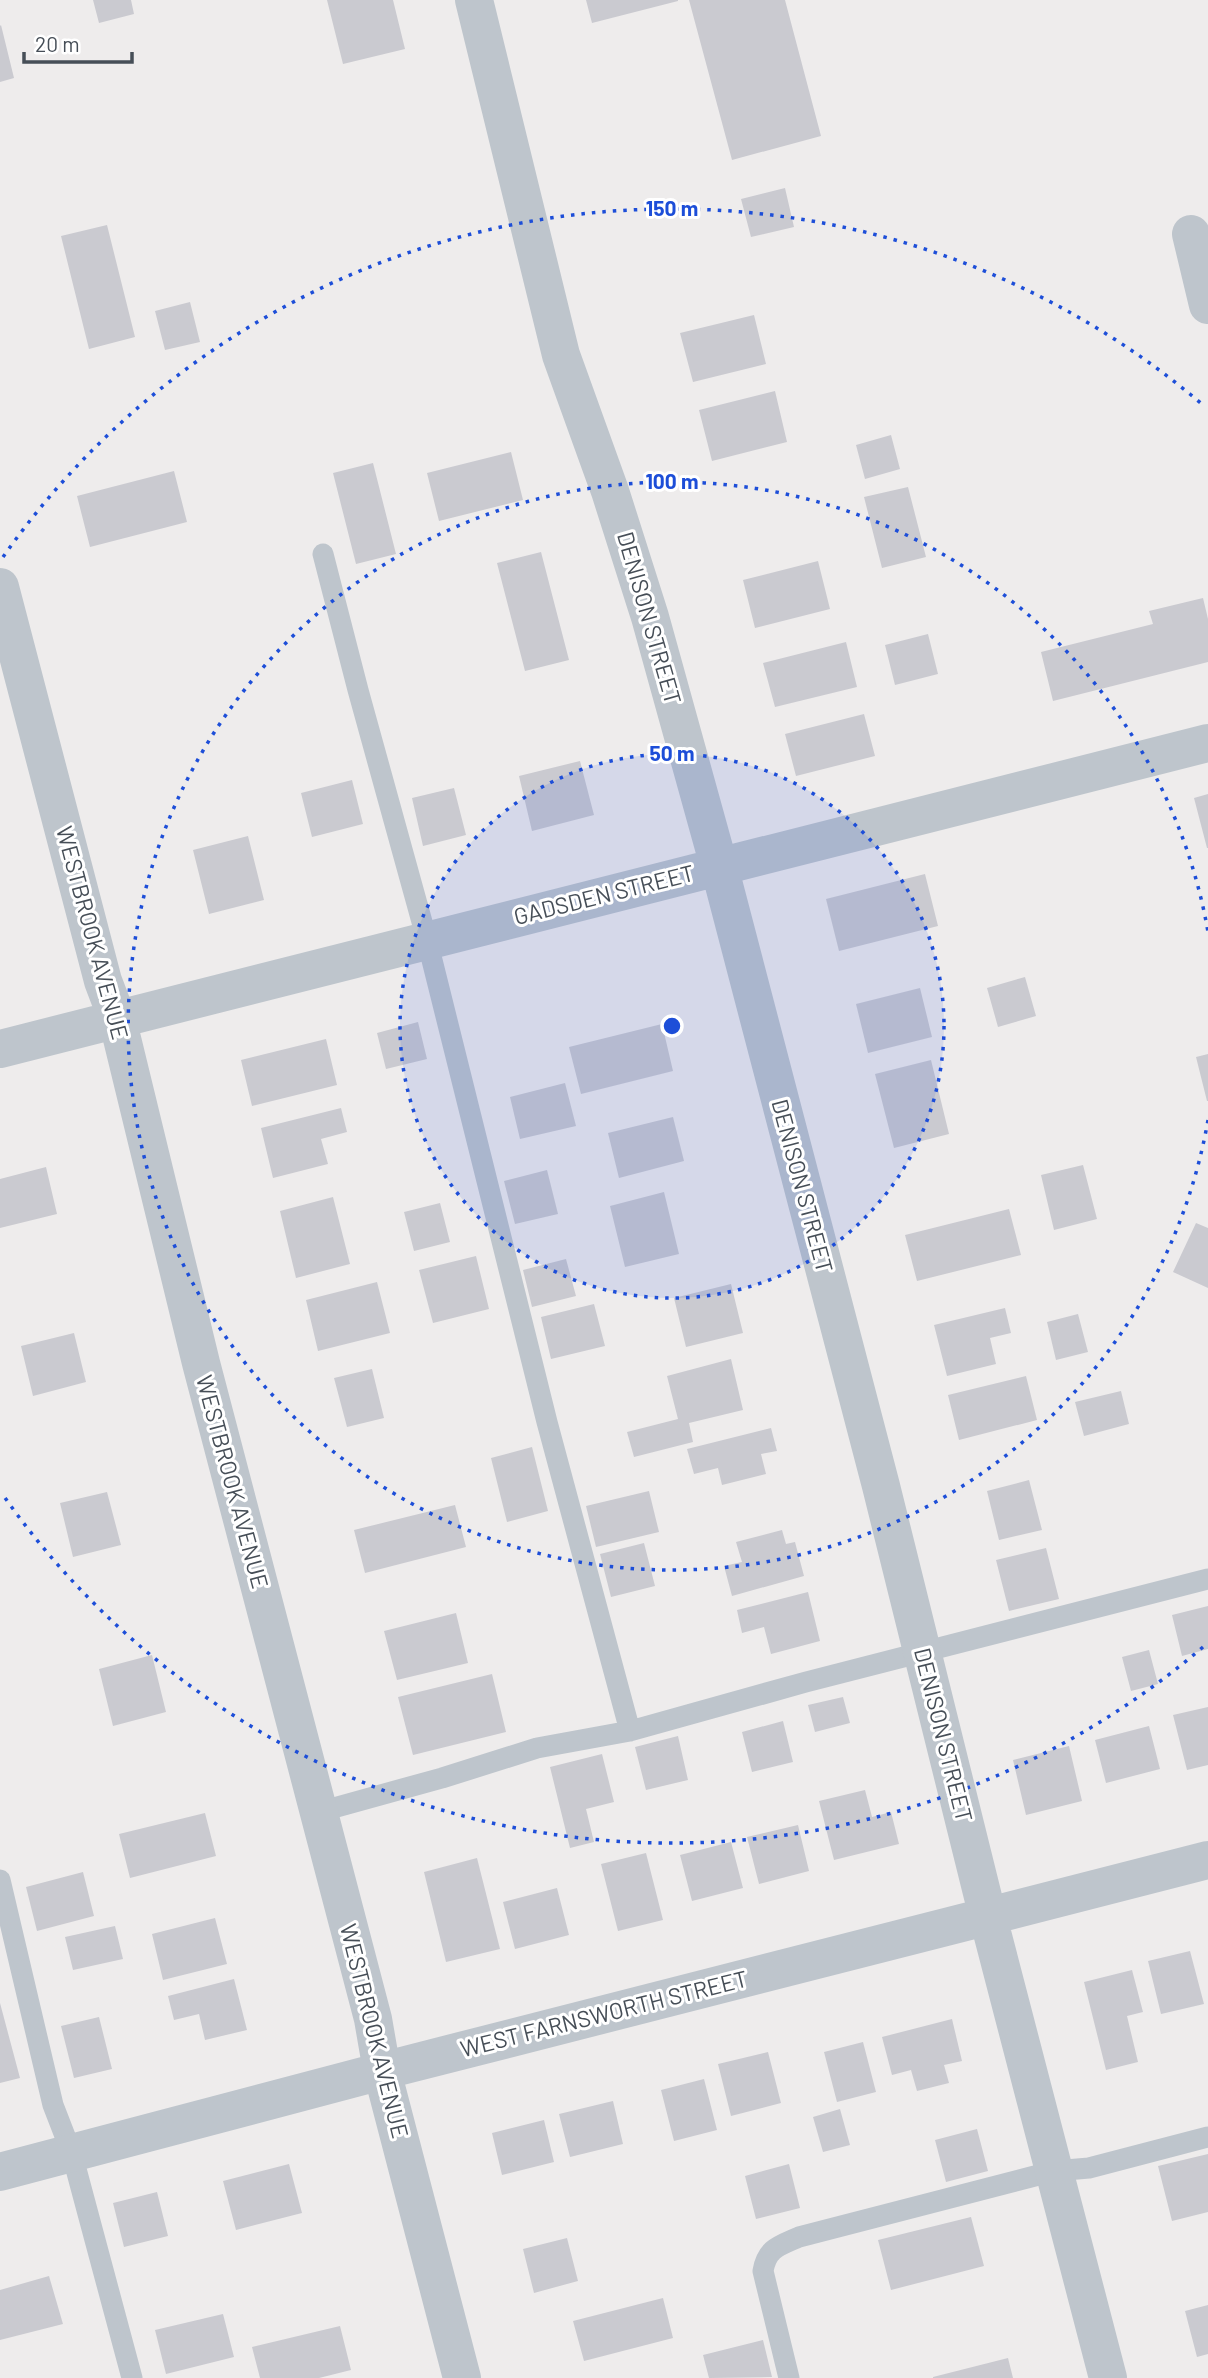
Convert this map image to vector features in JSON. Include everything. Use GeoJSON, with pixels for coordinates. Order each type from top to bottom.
{"type":"FeatureCollection","features":[{"type":"Feature","properties":{"kind":"street","name":"DENISON STREET"},"geometry":{"type":"LineString","coordinates":[[474,0],[561,355],[611,491],[650,617],[719,866],[1108,2378]]}},
{"type":"Feature","properties":{"kind":"street"},"geometry":{"type":"LineString","coordinates":[[1191,234],[1208,305]]}},
{"type":"Feature","properties":{"kind":"street","name":"WESTBROOK AVENUE"},"geometry":{"type":"LineString","coordinates":[[0,587],[103,981],[117,1018],[201,1363],[373,2019],[383,2071],[462,2378]]}},
{"type":"Feature","properties":{"kind":"street","name":"GADSDEN STREET"},"geometry":{"type":"LineString","coordinates":[[0,1049],[1208,743]]}},
{"type":"Feature","properties":{"kind":"street","name":"WEST FARNSWORTH STREET"},"geometry":{"type":"LineString","coordinates":[[0,2172],[1208,1860]]}},
{"type":"Feature","properties":{"kind":"lane"},"geometry":{"type":"LineString","coordinates":[[323,554],[427,940],[540,1395],[630,1731]]}},
{"type":"Feature","properties":{"kind":"lane"},"geometry":{"type":"LineString","coordinates":[[319,1812],[537,1748],[630,1731],[806,1682],[1208,1579]]}},
{"type":"Feature","properties":{"kind":"lane"},"geometry":{"type":"LineString","coordinates":[[0,1880],[53,2105],[72,2154],[132,2378]]}},
{"type":"Feature","properties":{"kind":"lane"},"geometry":{"type":"LineString","coordinates":[[789,2378],[763,2271],[765,2258],[774,2248],[799,2237],[1054,2171],[1089,2168],[1208,2137]]}},
{"type":"Feature","properties":{"kind":"building"},"geometry":{"type":"Polygon","coordinates":[[[93,0],[131,0],[134,14],[99,23],[93,0]]]}},
{"type":"Feature","properties":{"kind":"building"},"geometry":{"type":"Polygon","coordinates":[[[327,0],[393,0],[405,49],[343,64],[327,0]]]}},
{"type":"Feature","properties":{"kind":"building"},"geometry":{"type":"Polygon","coordinates":[[[586,0],[678,0],[678,1],[592,23],[586,0]]]}},
{"type":"Feature","properties":{"kind":"building"},"geometry":{"type":"Polygon","coordinates":[[[689,0],[785,0],[821,136],[732,160],[689,0]]]}},
{"type":"Feature","properties":{"kind":"building"},"geometry":{"type":"Polygon","coordinates":[[[0,26],[14,78],[0,82],[0,26]]]}},
{"type":"Feature","properties":{"kind":"building"},"geometry":{"type":"Polygon","coordinates":[[[785,188],[794,227],[751,237],[741,199],[785,188]]]}},
{"type":"Feature","properties":{"kind":"building"},"geometry":{"type":"Polygon","coordinates":[[[107,225],[135,337],[89,349],[61,236],[107,225]]]}},
{"type":"Feature","properties":{"kind":"building"},"geometry":{"type":"Polygon","coordinates":[[[190,302],[200,342],[165,350],[155,311],[190,302]]]}},
{"type":"Feature","properties":{"kind":"building"},"geometry":{"type":"Polygon","coordinates":[[[754,315],[766,364],[693,382],[680,333],[754,315]]]}},
{"type":"Feature","properties":{"kind":"building"},"geometry":{"type":"Polygon","coordinates":[[[775,391],[787,442],[712,461],[699,410],[775,391]]]}},
{"type":"Feature","properties":{"kind":"building"},"geometry":{"type":"Polygon","coordinates":[[[891,435],[900,469],[865,479],[856,445],[891,435]]]}},
{"type":"Feature","properties":{"kind":"building"},"geometry":{"type":"Polygon","coordinates":[[[511,452],[523,500],[439,521],[427,473],[511,452]]]}},
{"type":"Feature","properties":{"kind":"building"},"geometry":{"type":"Polygon","coordinates":[[[373,463],[396,554],[356,564],[333,473],[373,463]]]}},
{"type":"Feature","properties":{"kind":"building"},"geometry":{"type":"Polygon","coordinates":[[[174,471],[187,522],[90,547],[77,496],[174,471]]]}},
{"type":"Feature","properties":{"kind":"building"},"geometry":{"type":"Polygon","coordinates":[[[908,487],[926,557],[882,568],[864,497],[908,487]]]}},
{"type":"Feature","properties":{"kind":"building"},"geometry":{"type":"Polygon","coordinates":[[[541,552],[569,660],[525,671],[497,563],[541,552]]]}},
{"type":"Feature","properties":{"kind":"building"},"geometry":{"type":"Polygon","coordinates":[[[818,561],[830,609],[755,628],[743,580],[818,561]]]}},
{"type":"Feature","properties":{"kind":"building"},"geometry":{"type":"Polygon","coordinates":[[[1203,598],[1208,619],[1208,662],[1053,701],[1041,652],[1153,624],[1149,611],[1203,598]]]}},
{"type":"Feature","properties":{"kind":"building"},"geometry":{"type":"Polygon","coordinates":[[[928,634],[938,674],[895,685],[885,645],[928,634]]]}},
{"type":"Feature","properties":{"kind":"building"},"geometry":{"type":"Polygon","coordinates":[[[846,642],[857,687],[775,707],[763,663],[846,642]]]}},
{"type":"Feature","properties":{"kind":"building"},"geometry":{"type":"Polygon","coordinates":[[[864,714],[875,756],[796,776],[785,734],[864,714]]]}},
{"type":"Feature","properties":{"kind":"building"},"geometry":{"type":"Polygon","coordinates":[[[580,761],[594,815],[532,831],[519,776],[580,761]]]}},
{"type":"Feature","properties":{"kind":"building"},"geometry":{"type":"Polygon","coordinates":[[[352,780],[363,824],[312,837],[301,793],[352,780]]]}},
{"type":"Feature","properties":{"kind":"building"},"geometry":{"type":"Polygon","coordinates":[[[454,788],[466,835],[423,846],[412,798],[454,788]]]}},
{"type":"Feature","properties":{"kind":"building"},"geometry":{"type":"Polygon","coordinates":[[[1208,794],[1208,848],[1207,848],[1194,798],[1208,794]]]}},
{"type":"Feature","properties":{"kind":"building"},"geometry":{"type":"Polygon","coordinates":[[[248,836],[264,900],[209,914],[193,850],[248,836]]]}},
{"type":"Feature","properties":{"kind":"building"},"geometry":{"type":"Polygon","coordinates":[[[925,874],[938,926],[839,951],[826,899],[925,874]]]}},
{"type":"Feature","properties":{"kind":"building"},"geometry":{"type":"Polygon","coordinates":[[[1025,977],[1036,1016],[998,1027],[987,988],[1025,977]]]}},
{"type":"Feature","properties":{"kind":"building"},"geometry":{"type":"Polygon","coordinates":[[[920,988],[932,1037],[868,1053],[856,1004],[920,988]]]}},
{"type":"Feature","properties":{"kind":"building"},"geometry":{"type":"Polygon","coordinates":[[[418,1022],[427,1059],[386,1069],[377,1033],[418,1022]]]}},
{"type":"Feature","properties":{"kind":"building"},"geometry":{"type":"Polygon","coordinates":[[[662,1024],[673,1071],[581,1094],[569,1047],[662,1024]]]}},
{"type":"Feature","properties":{"kind":"building"},"geometry":{"type":"Polygon","coordinates":[[[326,1039],[337,1085],[252,1106],[241,1060],[326,1039]]]}},
{"type":"Feature","properties":{"kind":"building"},"geometry":{"type":"Polygon","coordinates":[[[1208,1054],[1208,1101],[1207,1101],[1196,1057],[1208,1054]]]}},
{"type":"Feature","properties":{"kind":"building"},"geometry":{"type":"Polygon","coordinates":[[[931,1060],[949,1134],[894,1148],[875,1074],[931,1060]]]}},
{"type":"Feature","properties":{"kind":"building"},"geometry":{"type":"Polygon","coordinates":[[[565,1083],[576,1126],[520,1139],[510,1097],[565,1083]]]}},
{"type":"Feature","properties":{"kind":"building"},"geometry":{"type":"Polygon","coordinates":[[[341,1108],[347,1132],[321,1139],[328,1164],[273,1178],[261,1128],[341,1108]]]}},
{"type":"Feature","properties":{"kind":"building"},"geometry":{"type":"Polygon","coordinates":[[[673,1117],[684,1161],[619,1178],[608,1133],[673,1117]]]}},
{"type":"Feature","properties":{"kind":"building"},"geometry":{"type":"Polygon","coordinates":[[[1083,1165],[1097,1219],[1054,1230],[1041,1175],[1083,1165]]]}},
{"type":"Feature","properties":{"kind":"building"},"geometry":{"type":"Polygon","coordinates":[[[46,1167],[57,1214],[0,1228],[0,1179],[46,1167]]]}},
{"type":"Feature","properties":{"kind":"building"},"geometry":{"type":"Polygon","coordinates":[[[547,1170],[558,1214],[515,1224],[504,1181],[547,1170]]]}},
{"type":"Feature","properties":{"kind":"building"},"geometry":{"type":"Polygon","coordinates":[[[664,1192],[679,1254],[625,1267],[610,1206],[664,1192]]]}},
{"type":"Feature","properties":{"kind":"building"},"geometry":{"type":"Polygon","coordinates":[[[333,1197],[350,1264],[296,1278],[280,1211],[333,1197]]]}},
{"type":"Feature","properties":{"kind":"building"},"geometry":{"type":"Polygon","coordinates":[[[440,1203],[450,1242],[414,1251],[404,1212],[440,1203]]]}},
{"type":"Feature","properties":{"kind":"building"},"geometry":{"type":"Polygon","coordinates":[[[1009,1209],[1021,1255],[917,1281],[905,1235],[1009,1209]]]}},
{"type":"Feature","properties":{"kind":"building"},"geometry":{"type":"Polygon","coordinates":[[[1196,1223],[1208,1228],[1208,1288],[1173,1272],[1196,1223]]]}},
{"type":"Feature","properties":{"kind":"building"},"geometry":{"type":"Polygon","coordinates":[[[476,1256],[489,1309],[433,1323],[419,1270],[476,1256]]]}},
{"type":"Feature","properties":{"kind":"building"},"geometry":{"type":"Polygon","coordinates":[[[566,1259],[576,1296],[532,1307],[523,1270],[566,1259]]]}},
{"type":"Feature","properties":{"kind":"building"},"geometry":{"type":"Polygon","coordinates":[[[377,1282],[390,1333],[318,1351],[306,1300],[377,1282]]]}},
{"type":"Feature","properties":{"kind":"building"},"geometry":{"type":"Polygon","coordinates":[[[731,1284],[743,1333],[686,1347],[674,1298],[731,1284]]]}},
{"type":"Feature","properties":{"kind":"building"},"geometry":{"type":"Polygon","coordinates":[[[594,1304],[605,1346],[551,1359],[541,1317],[594,1304]]]}},
{"type":"Feature","properties":{"kind":"building"},"geometry":{"type":"Polygon","coordinates":[[[1005,1308],[1011,1333],[990,1338],[996,1364],[947,1376],[934,1325],[1005,1308]]]}},
{"type":"Feature","properties":{"kind":"building"},"geometry":{"type":"Polygon","coordinates":[[[1078,1314],[1088,1352],[1056,1360],[1047,1322],[1078,1314]]]}},
{"type":"Feature","properties":{"kind":"building"},"geometry":{"type":"Polygon","coordinates":[[[74,1333],[86,1382],[33,1396],[21,1346],[74,1333]]]}},
{"type":"Feature","properties":{"kind":"building"},"geometry":{"type":"Polygon","coordinates":[[[731,1359],[743,1410],[689,1423],[693,1442],[634,1457],[627,1432],[678,1419],[667,1376],[731,1359]]]}},
{"type":"Feature","properties":{"kind":"building"},"geometry":{"type":"Polygon","coordinates":[[[372,1369],[384,1418],[347,1427],[334,1378],[372,1369]]]}},
{"type":"Feature","properties":{"kind":"building"},"geometry":{"type":"Polygon","coordinates":[[[1026,1376],[1037,1420],[959,1440],[948,1395],[1026,1376]]]}},
{"type":"Feature","properties":{"kind":"building"},"geometry":{"type":"Polygon","coordinates":[[[1121,1391],[1129,1424],[1084,1436],[1075,1402],[1121,1391]]]}},
{"type":"Feature","properties":{"kind":"building"},"geometry":{"type":"Polygon","coordinates":[[[771,1428],[777,1451],[761,1454],[766,1474],[722,1485],[718,1468],[694,1474],[687,1449],[771,1428]]]}},
{"type":"Feature","properties":{"kind":"building"},"geometry":{"type":"Polygon","coordinates":[[[532,1447],[548,1511],[507,1522],[491,1458],[532,1447]]]}},
{"type":"Feature","properties":{"kind":"building"},"geometry":{"type":"Polygon","coordinates":[[[1029,1480],[1042,1530],[999,1540],[987,1491],[1029,1480]]]}},
{"type":"Feature","properties":{"kind":"building"},"geometry":{"type":"Polygon","coordinates":[[[649,1491],[659,1532],[596,1547],[586,1506],[649,1491]]]}},
{"type":"Feature","properties":{"kind":"building"},"geometry":{"type":"Polygon","coordinates":[[[107,1492],[121,1545],[73,1557],[60,1503],[107,1492]]]}},
{"type":"Feature","properties":{"kind":"building"},"geometry":{"type":"Polygon","coordinates":[[[455,1505],[466,1547],[365,1573],[354,1530],[455,1505]]]}},
{"type":"Feature","properties":{"kind":"building"},"geometry":{"type":"Polygon","coordinates":[[[782,1530],[786,1544],[795,1542],[804,1576],[732,1596],[724,1566],[742,1562],[736,1542],[782,1530]]]}},
{"type":"Feature","properties":{"kind":"building"},"geometry":{"type":"Polygon","coordinates":[[[644,1543],[655,1586],[611,1597],[600,1554],[644,1543]]]}},
{"type":"Feature","properties":{"kind":"building"},"geometry":{"type":"Polygon","coordinates":[[[1046,1548],[1059,1599],[1009,1611],[996,1560],[1046,1548]]]}},
{"type":"Feature","properties":{"kind":"building"},"geometry":{"type":"Polygon","coordinates":[[[808,1592],[820,1641],[771,1654],[764,1627],[742,1633],[737,1610],[808,1592]]]}},
{"type":"Feature","properties":{"kind":"building"},"geometry":{"type":"Polygon","coordinates":[[[1208,1606],[1208,1649],[1182,1656],[1172,1615],[1208,1606]]]}},
{"type":"Feature","properties":{"kind":"building"},"geometry":{"type":"Polygon","coordinates":[[[456,1613],[468,1663],[397,1680],[384,1631],[456,1613]]]}},
{"type":"Feature","properties":{"kind":"building"},"geometry":{"type":"Polygon","coordinates":[[[1149,1650],[1158,1684],[1131,1691],[1122,1657],[1149,1650]]]}},
{"type":"Feature","properties":{"kind":"building"},"geometry":{"type":"Polygon","coordinates":[[[152,1655],[166,1712],[113,1726],[99,1669],[152,1655]]]}},
{"type":"Feature","properties":{"kind":"building"},"geometry":{"type":"Polygon","coordinates":[[[492,1674],[506,1732],[413,1755],[398,1697],[492,1674]]]}},
{"type":"Feature","properties":{"kind":"building"},"geometry":{"type":"Polygon","coordinates":[[[843,1697],[850,1723],[815,1732],[808,1705],[843,1697]]]}},
{"type":"Feature","properties":{"kind":"building"},"geometry":{"type":"Polygon","coordinates":[[[1208,1707],[1208,1765],[1187,1770],[1173,1715],[1208,1707]]]}},
{"type":"Feature","properties":{"kind":"building"},"geometry":{"type":"Polygon","coordinates":[[[783,1721],[793,1762],[752,1772],[742,1732],[783,1721]]]}},
{"type":"Feature","properties":{"kind":"building"},"geometry":{"type":"Polygon","coordinates":[[[1149,1726],[1160,1769],[1106,1783],[1095,1740],[1149,1726]]]}},
{"type":"Feature","properties":{"kind":"building"},"geometry":{"type":"Polygon","coordinates":[[[678,1736],[688,1780],[646,1790],[635,1747],[678,1736]]]}},
{"type":"Feature","properties":{"kind":"building"},"geometry":{"type":"Polygon","coordinates":[[[1069,1746],[1082,1801],[1026,1815],[1013,1760],[1069,1746]]]}},
{"type":"Feature","properties":{"kind":"building"},"geometry":{"type":"Polygon","coordinates":[[[602,1754],[614,1802],[586,1809],[594,1842],[570,1848],[550,1767],[602,1754]]]}},
{"type":"Feature","properties":{"kind":"building"},"geometry":{"type":"Polygon","coordinates":[[[865,1790],[872,1817],[891,1812],[899,1844],[834,1860],[819,1801],[865,1790]]]}},
{"type":"Feature","properties":{"kind":"building"},"geometry":{"type":"Polygon","coordinates":[[[205,1813],[216,1856],[130,1878],[119,1834],[205,1813]]]}},
{"type":"Feature","properties":{"kind":"building"},"geometry":{"type":"Polygon","coordinates":[[[798,1825],[809,1871],[759,1884],[747,1837],[798,1825]]]}},
{"type":"Feature","properties":{"kind":"building"},"geometry":{"type":"Polygon","coordinates":[[[731,1842],[743,1888],[692,1901],[680,1855],[731,1842]]]}},
{"type":"Feature","properties":{"kind":"building"},"geometry":{"type":"Polygon","coordinates":[[[646,1853],[663,1920],[618,1931],[601,1864],[646,1853]]]}},
{"type":"Feature","properties":{"kind":"building"},"geometry":{"type":"Polygon","coordinates":[[[477,1858],[500,1949],[446,1962],[424,1872],[477,1858]]]}},
{"type":"Feature","properties":{"kind":"building"},"geometry":{"type":"Polygon","coordinates":[[[83,1872],[94,1916],[37,1931],[26,1887],[83,1872]]]}},
{"type":"Feature","properties":{"kind":"building"},"geometry":{"type":"Polygon","coordinates":[[[557,1888],[569,1935],[515,1949],[503,1902],[557,1888]]]}},
{"type":"Feature","properties":{"kind":"building"},"geometry":{"type":"Polygon","coordinates":[[[215,1918],[227,1964],[163,1980],[152,1934],[215,1918]]]}},
{"type":"Feature","properties":{"kind":"building"},"geometry":{"type":"Polygon","coordinates":[[[115,1926],[123,1959],[73,1970],[65,1937],[115,1926]]]}},
{"type":"Feature","properties":{"kind":"building"},"geometry":{"type":"Polygon","coordinates":[[[1190,1951],[1204,2004],[1161,2014],[1148,1961],[1190,1951]]]}},
{"type":"Feature","properties":{"kind":"building"},"geometry":{"type":"Polygon","coordinates":[[[1132,1970],[1143,2012],[1127,2016],[1138,2062],[1106,2070],[1084,1982],[1132,1970]]]}},
{"type":"Feature","properties":{"kind":"building"},"geometry":{"type":"Polygon","coordinates":[[[234,1979],[247,2030],[205,2040],[199,2014],[174,2020],[168,1996],[234,1979]]]}},
{"type":"Feature","properties":{"kind":"building"},"geometry":{"type":"Polygon","coordinates":[[[0,2003],[20,2078],[0,2083],[0,2003]]]}},
{"type":"Feature","properties":{"kind":"building"},"geometry":{"type":"Polygon","coordinates":[[[99,2017],[112,2069],[74,2078],[61,2026],[99,2017]]]}},
{"type":"Feature","properties":{"kind":"building"},"geometry":{"type":"Polygon","coordinates":[[[952,2019],[962,2061],[944,2065],[949,2083],[917,2091],[911,2070],[892,2075],[882,2037],[952,2019]]]}},
{"type":"Feature","properties":{"kind":"building"},"geometry":{"type":"Polygon","coordinates":[[[863,2042],[876,2092],[837,2102],[824,2052],[863,2042]]]}},
{"type":"Feature","properties":{"kind":"building"},"geometry":{"type":"Polygon","coordinates":[[[768,2052],[781,2103],[731,2116],[718,2064],[768,2052]]]}},
{"type":"Feature","properties":{"kind":"building"},"geometry":{"type":"Polygon","coordinates":[[[704,2079],[717,2130],[674,2141],[661,2090],[704,2079]]]}},
{"type":"Feature","properties":{"kind":"building"},"geometry":{"type":"Polygon","coordinates":[[[613,2101],[623,2144],[570,2157],[559,2114],[613,2101]]]}},
{"type":"Feature","properties":{"kind":"building"},"geometry":{"type":"Polygon","coordinates":[[[840,2109],[850,2145],[823,2152],[813,2117],[840,2109]]]}},
{"type":"Feature","properties":{"kind":"building"},"geometry":{"type":"Polygon","coordinates":[[[544,2120],[554,2162],[502,2175],[492,2133],[544,2120]]]}},
{"type":"Feature","properties":{"kind":"building"},"geometry":{"type":"Polygon","coordinates":[[[977,2129],[988,2171],[946,2182],[935,2140],[977,2129]]]}},
{"type":"Feature","properties":{"kind":"building"},"geometry":{"type":"Polygon","coordinates":[[[1208,2154],[1208,2212],[1172,2221],[1158,2166],[1208,2154]]]}},
{"type":"Feature","properties":{"kind":"building"},"geometry":{"type":"Polygon","coordinates":[[[289,2164],[302,2213],[236,2230],[223,2181],[289,2164]]]}},
{"type":"Feature","properties":{"kind":"building"},"geometry":{"type":"Polygon","coordinates":[[[789,2164],[800,2208],[756,2219],[745,2176],[789,2164]]]}},
{"type":"Feature","properties":{"kind":"building"},"geometry":{"type":"Polygon","coordinates":[[[157,2192],[168,2236],[124,2247],[113,2203],[157,2192]]]}},
{"type":"Feature","properties":{"kind":"building"},"geometry":{"type":"Polygon","coordinates":[[[971,2217],[984,2266],[891,2290],[878,2240],[971,2217]]]}},
{"type":"Feature","properties":{"kind":"building"},"geometry":{"type":"Polygon","coordinates":[[[567,2238],[578,2281],[534,2293],[523,2249],[567,2238]]]}},
{"type":"Feature","properties":{"kind":"building"},"geometry":{"type":"Polygon","coordinates":[[[49,2276],[63,2324],[0,2340],[0,2290],[49,2276]]]}},
{"type":"Feature","properties":{"kind":"building"},"geometry":{"type":"Polygon","coordinates":[[[663,2298],[673,2338],[584,2361],[573,2321],[663,2298]]]}},
{"type":"Feature","properties":{"kind":"building"},"geometry":{"type":"Polygon","coordinates":[[[1208,2305],[1208,2354],[1197,2357],[1185,2311],[1208,2305]]]}},
{"type":"Feature","properties":{"kind":"building"},"geometry":{"type":"Polygon","coordinates":[[[223,2314],[234,2357],[166,2374],[155,2330],[223,2314]]]}},
{"type":"Feature","properties":{"kind":"building"},"geometry":{"type":"Polygon","coordinates":[[[340,2326],[351,2370],[319,2378],[260,2378],[252,2347],[340,2326]]]}},
{"type":"Feature","properties":{"kind":"building"},"geometry":{"type":"Polygon","coordinates":[[[763,2340],[772,2377],[709,2378],[703,2355],[763,2340]]]}},
{"type":"Feature","properties":{"kind":"building"},"geometry":{"type":"Polygon","coordinates":[[[1008,2358],[1013,2378],[933,2378],[933,2377],[1008,2358]]]}}]}
